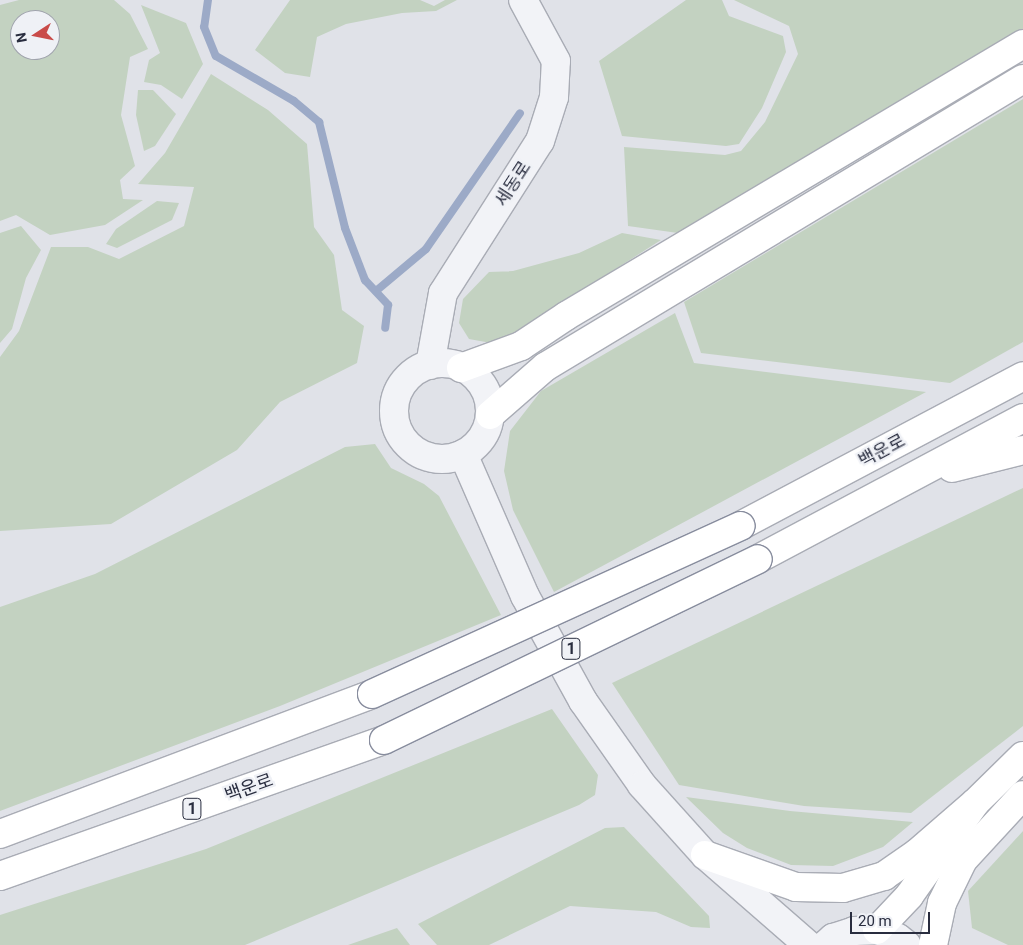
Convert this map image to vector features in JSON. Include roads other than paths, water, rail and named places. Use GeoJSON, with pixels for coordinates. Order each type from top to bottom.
{"type":"FeatureCollection","features":[{"type":"Feature","properties":{"kind":"highway"},"geometry":{"type":"LineString","coordinates":[[461,368],[521,346],[566,316],[1023,44]]}},
{"type":"Feature","properties":{"kind":"highway"},"geometry":{"type":"LineString","coordinates":[[490,415],[545,366],[1023,78]]}},
{"type":"Feature","properties":{"kind":"highway"},"geometry":{"type":"LineString","coordinates":[[961,409],[1023,370]]}},
{"type":"Feature","properties":{"kind":"highway","name":"백운로"},"geometry":{"type":"LineString","coordinates":[[0,834],[372,694],[740,526],[1023,376]]}},
{"type":"Feature","properties":{"kind":"highway","name":"1"},"geometry":{"type":"LineString","coordinates":[[911,477],[1023,418]]}},
{"type":"Feature","properties":{"kind":"highway"},"geometry":{"type":"LineString","coordinates":[[911,477],[1023,450]]}},
{"type":"Feature","properties":{"kind":"highway","name":"백운로"},"geometry":{"type":"LineString","coordinates":[[0,876],[384,740],[758,559],[911,477]]}},
{"type":"Feature","properties":{"kind":"highway"},"geometry":{"type":"LineString","coordinates":[[705,855],[796,887],[843,888],[884,876],[917,853],[975,803],[1023,756]]}},
{"type":"Feature","properties":{"kind":"highway"},"geometry":{"type":"LineString","coordinates":[[933,945],[942,903],[963,860],[1023,794]]}},
{"type":"Feature","properties":{"kind":"highway"},"geometry":{"type":"LineString","coordinates":[[877,930],[909,896],[975,803]]}},
{"type":"Feature","properties":{"kind":"street","name":"세동로"},"geometry":{"type":"LineString","coordinates":[[430,365],[443,293],[540,141],[554,97],[556,61],[523,0]]}},
{"type":"Feature","properties":{"kind":"street"},"geometry":{"type":"LineString","coordinates":[[439,363],[461,368],[481,384],[488,398],[490,415],[486,431],[477,444],[463,454],[441,458],[420,453],[407,444],[399,431],[395,416],[401,387],[410,375],[430,365],[439,363]]}},
{"type":"Feature","properties":{"kind":"street"},"geometry":{"type":"LineString","coordinates":[[463,454],[525,596],[583,701],[642,785],[705,855],[808,945]]}},
{"type":"Feature","properties":{"kind":"street"},"geometry":{"type":"LineString","coordinates":[[825,945],[834,938],[854,931],[877,930],[898,938],[907,945]]}},
{"type":"Feature","properties":{"kind":"waterway"},"geometry":{"type":"LineString","coordinates":[[208,0],[204,27],[216,56],[294,101],[319,122],[345,228],[365,280],[388,305],[385,328]]}},
{"type":"Feature","properties":{"kind":"waterway"},"geometry":{"type":"LineString","coordinates":[[376,291],[426,249],[520,113]]}}]}
